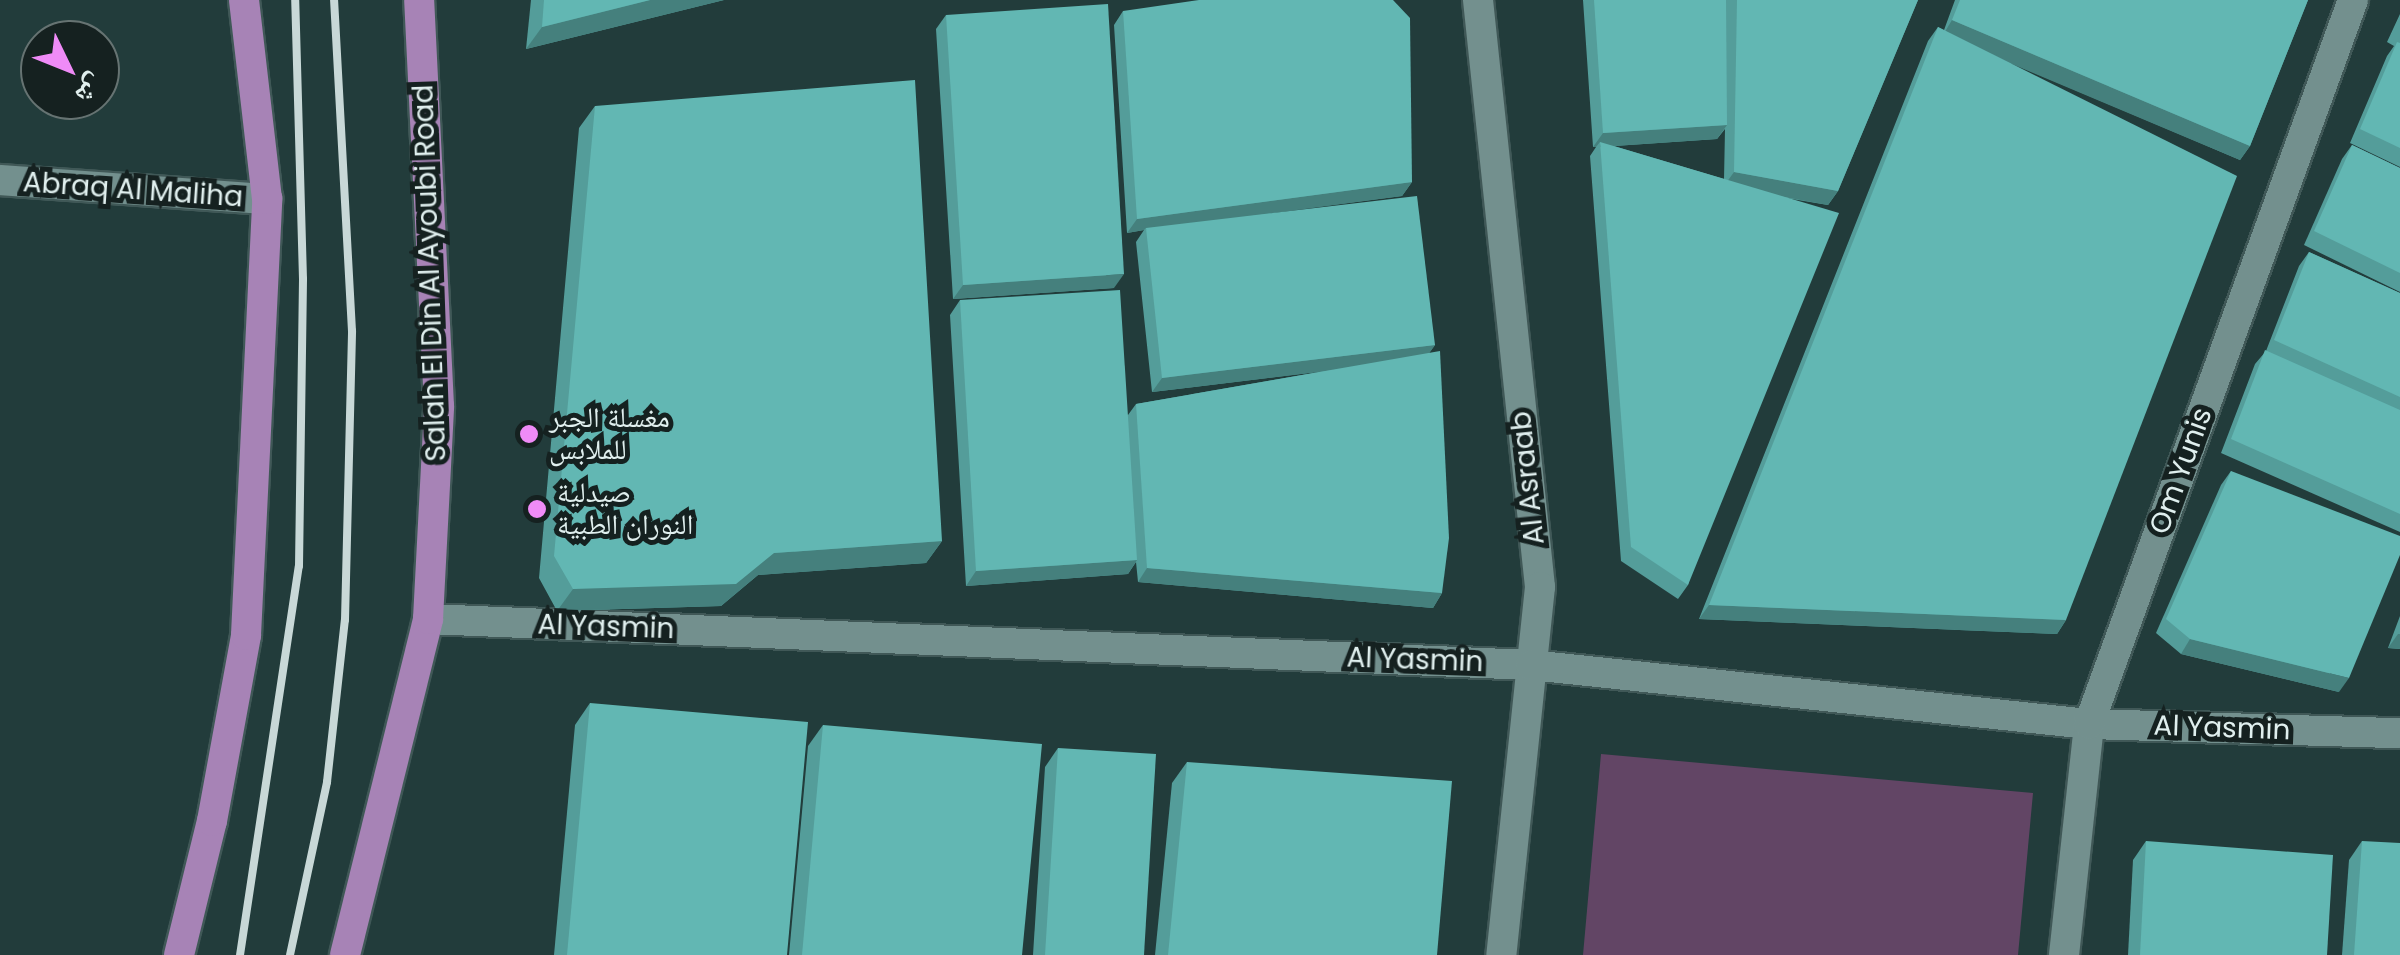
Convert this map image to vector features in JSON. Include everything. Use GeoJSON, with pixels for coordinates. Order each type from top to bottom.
{"type":"FeatureCollection","features":[{"type":"Feature","properties":{"kind":"main road"},"geometry":{"type":"LineString","coordinates":[[178,955],[212,822],[246,635],[267,199],[244,0]]}},
{"type":"Feature","properties":{"kind":"main road","name":"Salah El Din Al Ayoubi Road"},"geometry":{"type":"LineString","coordinates":[[345,955],[428,619],[439,406],[419,0]]}},
{"type":"Feature","properties":{"kind":"street","name":"Al Asraab"},"geometry":{"type":"LineString","coordinates":[[1478,0],[1540,587],[1501,955]]}},
{"type":"Feature","properties":{"kind":"street","name":"Om Yunis"},"geometry":{"type":"LineString","coordinates":[[2064,955],[2089,724],[2352,0]]}},
{"type":"Feature","properties":{"kind":"street","name":"Abraq Al Maliha"},"geometry":{"type":"LineString","coordinates":[[0,180],[267,199]]}},
{"type":"Feature","properties":{"kind":"street","name":"Al Yasmin"},"geometry":{"type":"LineString","coordinates":[[428,619],[1531,665],[2089,724],[2400,733]]}},
{"type":"Feature","properties":{"kind":"shaded area"},"geometry":{"type":"Polygon","coordinates":[[[1601,754],[2033,793],[2018,955],[1583,955],[1601,754]]]}},
{"type":"Feature","properties":{"kind":"building"},"geometry":{"type":"Polygon","coordinates":[[[544,0],[650,0],[542,27],[544,0]]]}},
{"type":"Feature","properties":{"kind":"building"},"geometry":{"type":"Polygon","coordinates":[[[1199,0],[1393,0],[1410,18],[1412,182],[1137,219],[1123,11],[1199,0]]]}},
{"type":"Feature","properties":{"kind":"building"},"geometry":{"type":"Polygon","coordinates":[[[1594,0],[1726,0],[1727,125],[1603,133],[1594,0]]]}},
{"type":"Feature","properties":{"kind":"building"},"geometry":{"type":"Polygon","coordinates":[[[1737,0],[1918,0],[1838,191],[1734,172],[1737,0]]]}},
{"type":"Feature","properties":{"kind":"building"},"geometry":{"type":"Polygon","coordinates":[[[1960,0],[2308,0],[2250,146],[1952,20],[1960,0]]]}},
{"type":"Feature","properties":{"kind":"building"},"geometry":{"type":"Polygon","coordinates":[[[1108,4],[1124,274],[963,285],[946,15],[1108,4]]]}},
{"type":"Feature","properties":{"kind":"building"},"geometry":{"type":"Polygon","coordinates":[[[1938,27],[2237,176],[2066,620],[1709,605],[1938,27]]]}},
{"type":"Feature","properties":{"kind":"building"},"geometry":{"type":"Polygon","coordinates":[[[2397,42],[2400,43],[2400,148],[2360,129],[2397,42]]]}},
{"type":"Feature","properties":{"kind":"building"},"geometry":{"type":"Polygon","coordinates":[[[915,80],[942,541],[774,553],[736,584],[573,589],[554,556],[595,106],[915,80]]]}},
{"type":"Feature","properties":{"kind":"building"},"geometry":{"type":"Polygon","coordinates":[[[1600,142],[1839,213],[1688,585],[1631,547],[1600,142]]]}},
{"type":"Feature","properties":{"kind":"building"},"geometry":{"type":"Polygon","coordinates":[[[2352,145],[2400,168],[2400,273],[2314,231],[2352,145]]]}},
{"type":"Feature","properties":{"kind":"building"},"geometry":{"type":"Polygon","coordinates":[[[1417,196],[1435,345],[1162,378],[1146,228],[1417,196]]]}},
{"type":"Feature","properties":{"kind":"building"},"geometry":{"type":"Polygon","coordinates":[[[2309,252],[2400,293],[2400,397],[2274,340],[2309,252]]]}},
{"type":"Feature","properties":{"kind":"building"},"geometry":{"type":"Polygon","coordinates":[[[1120,290],[1137,560],[976,571],[960,300],[1120,290]]]}},
{"type":"Feature","properties":{"kind":"building"},"geometry":{"type":"Polygon","coordinates":[[[2265,350],[2400,410],[2400,514],[2231,439],[2265,350]]]}},
{"type":"Feature","properties":{"kind":"building"},"geometry":{"type":"Polygon","coordinates":[[[1440,351],[1449,538],[1442,593],[1147,568],[1136,404],[1440,351]]]}},
{"type":"Feature","properties":{"kind":"building"},"geometry":{"type":"Polygon","coordinates":[[[2231,471],[2400,536],[2400,555],[2349,678],[2190,639],[2166,619],[2231,471]]]}},
{"type":"Feature","properties":{"kind":"building"},"geometry":{"type":"Polygon","coordinates":[[[590,703],[808,722],[787,955],[567,955],[590,703]]]}},
{"type":"Feature","properties":{"kind":"building"},"geometry":{"type":"Polygon","coordinates":[[[823,725],[1042,744],[1022,955],[802,955],[823,725]]]}},
{"type":"Feature","properties":{"kind":"building"},"geometry":{"type":"Polygon","coordinates":[[[1058,748],[1156,754],[1144,955],[1045,955],[1058,748]]]}},
{"type":"Feature","properties":{"kind":"building"},"geometry":{"type":"Polygon","coordinates":[[[1187,762],[1452,781],[1437,955],[1168,955],[1187,762]]]}},
{"type":"Feature","properties":{"kind":"building"},"geometry":{"type":"Polygon","coordinates":[[[2146,841],[2333,855],[2327,955],[2140,955],[2146,841]]]}},
{"type":"Feature","properties":{"kind":"building"},"geometry":{"type":"Polygon","coordinates":[[[2362,841],[2400,843],[2400,955],[2354,955],[2362,841]]]}},
{"type":"Feature","properties":{"kind":"railway"},"geometry":{"type":"LineString","coordinates":[[240,955],[299,566],[303,279],[295,0]]}},
{"type":"Feature","properties":{"kind":"railway"},"geometry":{"type":"LineString","coordinates":[[290,955],[327,782],[345,620],[352,331],[334,0]]}},
{"type":"Feature","properties":{"kind":"place","name":"مغسلة الجبر للملابس"},"geometry":{"type":"Point","coordinates":[529,434]}},
{"type":"Feature","properties":{"kind":"place","name":"صيدلية النوران الطبية"},"geometry":{"type":"Point","coordinates":[537,509]}}]}
